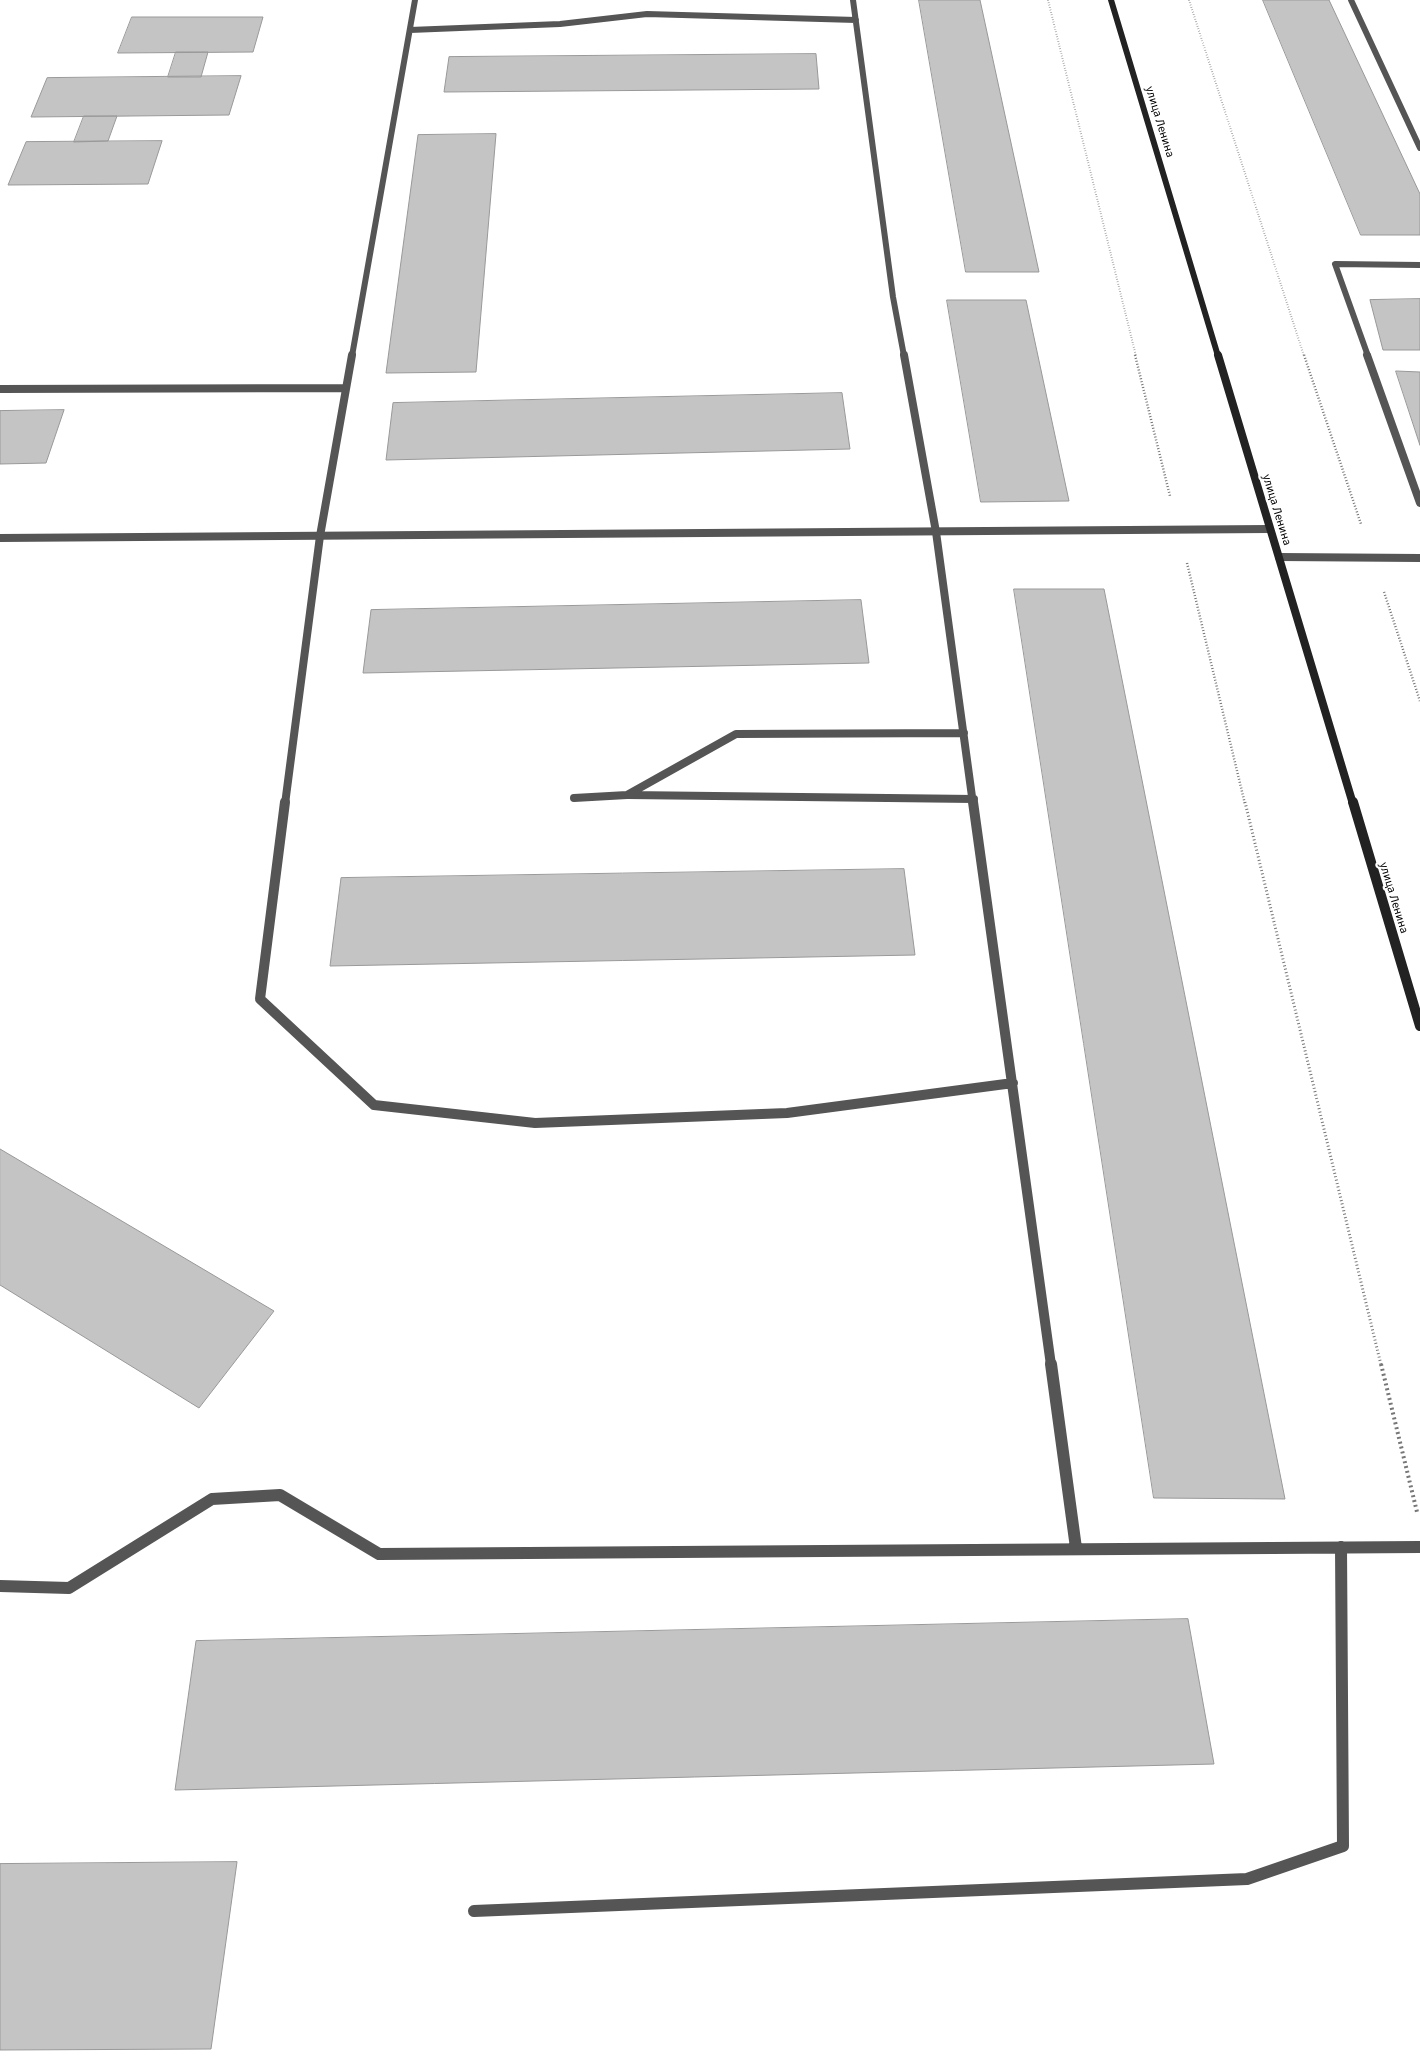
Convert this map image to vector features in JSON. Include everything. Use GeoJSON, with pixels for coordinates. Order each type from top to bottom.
{"type":"FeatureCollection","features":[{"type":"Feature","properties":{"kind":"main road","name":"улица Ленина"},"geometry":{"type":"LineString","coordinates":[[1111,0],[1420,1026]]}},
{"type":"Feature","properties":{"kind":"street"},"geometry":{"type":"LineString","coordinates":[[415,0],[320,536],[260,999],[374,1105],[535,1123],[787,1112],[1013,1083]]}},
{"type":"Feature","properties":{"kind":"street"},"geometry":{"type":"LineString","coordinates":[[853,0],[893,297],[936,532],[1076,1548]]}},
{"type":"Feature","properties":{"kind":"street"},"geometry":{"type":"LineString","coordinates":[[1351,0],[1420,148]]}},
{"type":"Feature","properties":{"kind":"street"},"geometry":{"type":"LineString","coordinates":[[410,30],[560,24],[647,14],[856,20]]}},
{"type":"Feature","properties":{"kind":"street"},"geometry":{"type":"LineString","coordinates":[[1420,265],[1335,264],[1420,503]]}},
{"type":"Feature","properties":{"kind":"street"},"geometry":{"type":"LineString","coordinates":[[0,389],[346,388]]}},
{"type":"Feature","properties":{"kind":"street"},"geometry":{"type":"LineString","coordinates":[[0,538],[1269,529]]}},
{"type":"Feature","properties":{"kind":"street"},"geometry":{"type":"LineString","coordinates":[[1279,557],[1420,558]]}},
{"type":"Feature","properties":{"kind":"street"},"geometry":{"type":"LineString","coordinates":[[627,795],[736,734],[964,733]]}},
{"type":"Feature","properties":{"kind":"street"},"geometry":{"type":"LineString","coordinates":[[574,798],[627,795],[974,799]]}},
{"type":"Feature","properties":{"kind":"street"},"geometry":{"type":"LineString","coordinates":[[0,1586],[69,1588],[212,1499],[280,1495],[379,1554],[1420,1547]]}},
{"type":"Feature","properties":{"kind":"street"},"geometry":{"type":"LineString","coordinates":[[474,1911],[1247,1879],[1343,1846],[1342,1547]]}},
{"type":"Feature","properties":{"kind":"path"},"geometry":{"type":"LineString","coordinates":[[1048,0],[1418,1512]]}},
{"type":"Feature","properties":{"kind":"path"},"geometry":{"type":"LineString","coordinates":[[1189,0],[1269,252],[1420,701]]}},
{"type":"Feature","properties":{"kind":"building"},"geometry":{"type":"Polygon","coordinates":[[[919,0],[980,0],[1039,272],[966,272],[919,0]]]}},
{"type":"Feature","properties":{"kind":"building"},"geometry":{"type":"Polygon","coordinates":[[[1263,0],[1329,0],[1420,194],[1420,235],[1361,235],[1263,0]]]}},
{"type":"Feature","properties":{"kind":"building"},"geometry":{"type":"Polygon","coordinates":[[[132,17],[263,17],[253,52],[118,53],[132,17]]]}},
{"type":"Feature","properties":{"kind":"building"},"geometry":{"type":"Polygon","coordinates":[[[176,52],[208,52],[201,77],[168,77],[176,52]]]}},
{"type":"Feature","properties":{"kind":"building"},"geometry":{"type":"Polygon","coordinates":[[[816,54],[819,89],[444,92],[449,57],[816,54]]]}},
{"type":"Feature","properties":{"kind":"building"},"geometry":{"type":"Polygon","coordinates":[[[241,76],[229,115],[31,117],[47,78],[241,76]]]}},
{"type":"Feature","properties":{"kind":"building"},"geometry":{"type":"Polygon","coordinates":[[[84,116],[117,116],[108,141],[74,142],[84,116]]]}},
{"type":"Feature","properties":{"kind":"building"},"geometry":{"type":"Polygon","coordinates":[[[496,134],[476,372],[386,373],[418,135],[496,134]]]}},
{"type":"Feature","properties":{"kind":"building"},"geometry":{"type":"Polygon","coordinates":[[[162,141],[148,184],[8,185],[26,142],[162,141]]]}},
{"type":"Feature","properties":{"kind":"building"},"geometry":{"type":"Polygon","coordinates":[[[1420,299],[1420,350],[1383,350],[1370,300],[1420,299]]]}},
{"type":"Feature","properties":{"kind":"building"},"geometry":{"type":"Polygon","coordinates":[[[947,300],[1026,300],[1069,501],[981,502],[947,300]]]}},
{"type":"Feature","properties":{"kind":"building"},"geometry":{"type":"Polygon","coordinates":[[[1396,371],[1420,372],[1420,445],[1396,371]]]}},
{"type":"Feature","properties":{"kind":"building"},"geometry":{"type":"Polygon","coordinates":[[[842,393],[850,449],[386,460],[393,403],[842,393]]]}},
{"type":"Feature","properties":{"kind":"building"},"geometry":{"type":"Polygon","coordinates":[[[64,410],[46,463],[0,464],[0,411],[64,410]]]}},
{"type":"Feature","properties":{"kind":"building"},"geometry":{"type":"Polygon","coordinates":[[[1014,589],[1104,589],[1285,1499],[1154,1498],[1014,589]]]}},
{"type":"Feature","properties":{"kind":"building"},"geometry":{"type":"Polygon","coordinates":[[[861,600],[869,663],[363,673],[371,610],[861,600]]]}},
{"type":"Feature","properties":{"kind":"building"},"geometry":{"type":"Polygon","coordinates":[[[904,869],[915,955],[330,966],[341,878],[904,869]]]}},
{"type":"Feature","properties":{"kind":"building"},"geometry":{"type":"Polygon","coordinates":[[[0,1149],[274,1311],[199,1408],[0,1285],[0,1149]]]}},
{"type":"Feature","properties":{"kind":"building"},"geometry":{"type":"Polygon","coordinates":[[[1188,1619],[1214,1764],[175,1790],[196,1641],[1188,1619]]]}},
{"type":"Feature","properties":{"kind":"building"},"geometry":{"type":"Polygon","coordinates":[[[237,1862],[211,2049],[0,2050],[0,1864],[237,1862]]]}}]}
